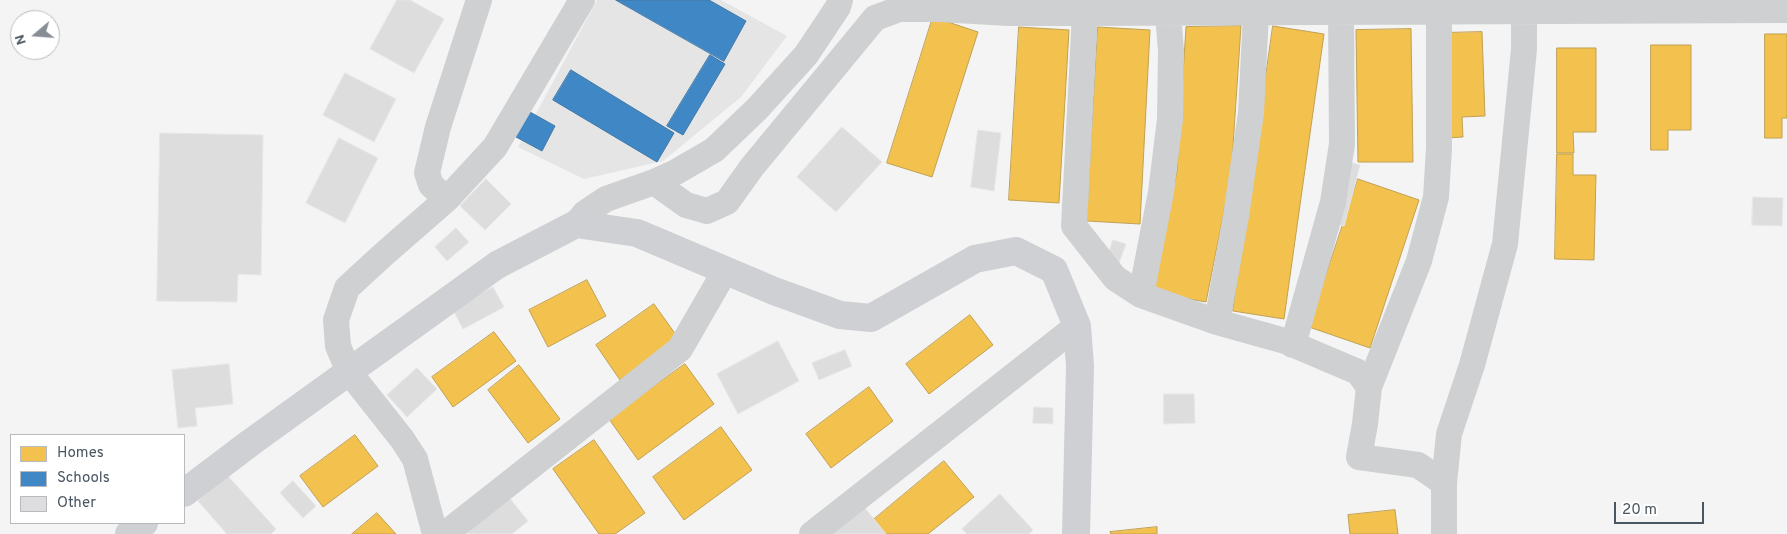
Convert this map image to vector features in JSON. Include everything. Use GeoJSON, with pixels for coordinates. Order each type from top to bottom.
{"type":"FeatureCollection","features":[{"type":"Feature","properties":{"kind":"street"},"geometry":{"type":"LineString","coordinates":[[447,199],[432,185],[428,173],[438,127],[479,0]]}},
{"type":"Feature","properties":{"kind":"street"},"geometry":{"type":"LineString","coordinates":[[435,534],[415,459],[402,439],[349,372],[338,346],[336,320],[347,288],[447,199],[495,147],[582,0]]}},
{"type":"Feature","properties":{"kind":"street"},"geometry":{"type":"LineString","coordinates":[[185,492],[497,265],[576,224],[585,213],[606,200],[676,172],[714,150],[757,109],[806,55],[838,7],[840,0]]}},
{"type":"Feature","properties":{"kind":"street"},"geometry":{"type":"LineString","coordinates":[[654,182],[686,205],[707,211],[727,202],[752,167],[874,18],[899,9],[1008,13],[1085,13],[1166,7],[1255,7],[1341,13],[1389,6],[1439,13],[1524,12],[1560,6],[1787,10]]}},
{"type":"Feature","properties":{"kind":"street"},"geometry":{"type":"LineString","coordinates":[[1141,295],[1161,192],[1170,119],[1171,51],[1166,7]]}},
{"type":"Feature","properties":{"kind":"street"},"geometry":{"type":"LineString","coordinates":[[1217,322],[1236,216],[1251,113],[1255,7]]}},
{"type":"Feature","properties":{"kind":"street"},"geometry":{"type":"LineString","coordinates":[[1444,534],[1444,483],[1448,434],[1472,364],[1505,244],[1524,49],[1524,12]]}},
{"type":"Feature","properties":{"kind":"street"},"geometry":{"type":"LineString","coordinates":[[1085,13],[1074,226],[1115,278],[1141,295],[1217,322],[1293,345],[1358,372],[1369,388]]}},
{"type":"Feature","properties":{"kind":"street"},"geometry":{"type":"LineString","coordinates":[[1293,345],[1333,202],[1342,144],[1341,13]]}},
{"type":"Feature","properties":{"kind":"street"},"geometry":{"type":"LineString","coordinates":[[1439,13],[1436,197],[1419,260],[1369,388],[1360,457],[1418,465],[1444,483]]}},
{"type":"Feature","properties":{"kind":"street"},"geometry":{"type":"LineString","coordinates":[[576,224],[638,233],[774,291],[840,315],[871,318],[975,259],[1016,251],[1054,270],[1077,326],[1080,366],[1076,534]]}},
{"type":"Feature","properties":{"kind":"street"},"geometry":{"type":"LineString","coordinates":[[445,534],[680,350],[725,270]]}},
{"type":"Feature","properties":{"kind":"street"},"geometry":{"type":"LineString","coordinates":[[812,534],[1077,326]]}},
{"type":"Feature","properties":{"kind":"street"},"geometry":{"type":"LineString","coordinates":[[129,534],[143,524]]}},
{"type":"Feature","properties":{"kind":"shaded area"},"geometry":{"type":"Polygon","coordinates":[[[597,0],[721,0],[787,36],[741,97],[663,161],[584,179],[518,147],[597,0]]]}},
{"type":"Feature","properties":{"kind":"building: Homes"},"geometry":{"type":"Polygon","coordinates":[[[933,17],[978,32],[932,177],[887,163],[933,17]]]}},
{"type":"Feature","properties":{"kind":"building: Homes"},"geometry":{"type":"Polygon","coordinates":[[[1241,26],[1231,176],[1206,302],[1152,292],[1177,171],[1186,27],[1241,26]]]}},
{"type":"Feature","properties":{"kind":"building: Homes"},"geometry":{"type":"Polygon","coordinates":[[[1273,26],[1324,34],[1284,319],[1233,311],[1273,26]]]}},
{"type":"Feature","properties":{"kind":"building: Homes"},"geometry":{"type":"Polygon","coordinates":[[[1019,27],[1069,30],[1059,203],[1009,200],[1019,27]]]}},
{"type":"Feature","properties":{"kind":"building: Homes"},"geometry":{"type":"Polygon","coordinates":[[[1098,27],[1150,30],[1140,224],[1087,221],[1098,27]]]}},
{"type":"Feature","properties":{"kind":"building: Homes"},"geometry":{"type":"Polygon","coordinates":[[[1411,29],[1413,162],[1358,162],[1356,30],[1411,29]]]}},
{"type":"Feature","properties":{"kind":"building: Homes"},"geometry":{"type":"Polygon","coordinates":[[[1482,32],[1485,116],[1462,117],[1463,137],[1446,138],[1442,33],[1482,32]]]}},
{"type":"Feature","properties":{"kind":"building: Homes"},"geometry":{"type":"Polygon","coordinates":[[[1765,34],[1787,34],[1787,118],[1782,118],[1782,138],[1765,138],[1765,34]]]}},
{"type":"Feature","properties":{"kind":"building: Homes"},"geometry":{"type":"Polygon","coordinates":[[[1651,45],[1691,45],[1691,130],[1668,130],[1668,150],[1651,150],[1651,45]]]}},
{"type":"Feature","properties":{"kind":"building: Homes"},"geometry":{"type":"Polygon","coordinates":[[[1557,48],[1596,48],[1596,132],[1573,132],[1574,153],[1557,153],[1557,48]]]}},
{"type":"Feature","properties":{"kind":"building: Homes"},"geometry":{"type":"Polygon","coordinates":[[[1557,154],[1573,154],[1573,175],[1596,175],[1594,260],[1555,259],[1557,154]]]}},
{"type":"Feature","properties":{"kind":"building: Homes"},"geometry":{"type":"Polygon","coordinates":[[[1358,179],[1419,200],[1370,348],[1309,327],[1358,179]]]}},
{"type":"Feature","properties":{"kind":"building: Homes"},"geometry":{"type":"Polygon","coordinates":[[[587,280],[606,316],[548,347],[529,310],[587,280]]]}},
{"type":"Feature","properties":{"kind":"building: Homes"},"geometry":{"type":"Polygon","coordinates":[[[654,304],[679,339],[620,380],[596,345],[654,304]]]}},
{"type":"Feature","properties":{"kind":"building: Homes"},"geometry":{"type":"Polygon","coordinates":[[[970,315],[993,345],[929,394],[906,364],[970,315]]]}},
{"type":"Feature","properties":{"kind":"building: Homes"},"geometry":{"type":"Polygon","coordinates":[[[494,332],[516,361],[453,407],[432,377],[494,332]]]}},
{"type":"Feature","properties":{"kind":"building: Homes"},"geometry":{"type":"Polygon","coordinates":[[[685,364],[714,404],[638,460],[609,419],[685,364]]]}},
{"type":"Feature","properties":{"kind":"building: Homes"},"geometry":{"type":"Polygon","coordinates":[[[519,365],[560,419],[528,443],[488,390],[519,365]]]}},
{"type":"Feature","properties":{"kind":"building: Homes"},"geometry":{"type":"Polygon","coordinates":[[[869,387],[893,421],[831,468],[806,434],[869,387]]]}},
{"type":"Feature","properties":{"kind":"building: Homes"},"geometry":{"type":"Polygon","coordinates":[[[721,427],[752,470],[684,520],[653,477],[721,427]]]}},
{"type":"Feature","properties":{"kind":"building: Homes"},"geometry":{"type":"Polygon","coordinates":[[[355,435],[378,466],[323,507],[300,476],[355,435]]]}},
{"type":"Feature","properties":{"kind":"building: Homes"},"geometry":{"type":"Polygon","coordinates":[[[594,440],[645,513],[615,534],[599,534],[553,469],[594,440]]]}},
{"type":"Feature","properties":{"kind":"building: Homes"},"geometry":{"type":"Polygon","coordinates":[[[944,461],[974,497],[928,534],[883,534],[872,521],[944,461]]]}},
{"type":"Feature","properties":{"kind":"building: Homes"},"geometry":{"type":"Polygon","coordinates":[[[1395,510],[1398,534],[1350,534],[1348,515],[1395,510]]]}},
{"type":"Feature","properties":{"kind":"building: Homes"},"geometry":{"type":"Polygon","coordinates":[[[377,513],[396,534],[352,534],[377,513]]]}},
{"type":"Feature","properties":{"kind":"building: Homes"},"geometry":{"type":"Polygon","coordinates":[[[1157,527],[1157,534],[1111,534],[1110,532],[1157,527]]]}},
{"type":"Feature","properties":{"kind":"building: Schools"},"geometry":{"type":"Polygon","coordinates":[[[616,0],[709,0],[746,21],[724,61],[616,0]]]}},
{"type":"Feature","properties":{"kind":"building: Schools"},"geometry":{"type":"Polygon","coordinates":[[[710,55],[725,64],[683,135],[667,126],[710,55]]]}},
{"type":"Feature","properties":{"kind":"building: Schools"},"geometry":{"type":"Polygon","coordinates":[[[571,70],[674,133],[657,162],[553,100],[571,70]]]}},
{"type":"Feature","properties":{"kind":"building: Schools"},"geometry":{"type":"Polygon","coordinates":[[[530,112],[555,126],[542,151],[516,137],[530,112]]]}},
{"type":"Feature","properties":{"kind":"building: Other"},"geometry":{"type":"Polygon","coordinates":[[[397,0],[410,0],[444,19],[414,73],[370,49],[397,0]]]}},
{"type":"Feature","properties":{"kind":"building: Other"},"geometry":{"type":"Polygon","coordinates":[[[345,73],[396,99],[374,142],[323,115],[345,73]]]}},
{"type":"Feature","properties":{"kind":"building: Other"},"geometry":{"type":"Polygon","coordinates":[[[842,127],[882,162],[836,212],[797,177],[842,127]]]}},
{"type":"Feature","properties":{"kind":"building: Other"},"geometry":{"type":"Polygon","coordinates":[[[978,130],[1001,133],[994,191],[971,187],[978,130]]]}},
{"type":"Feature","properties":{"kind":"building: Other"},"geometry":{"type":"Polygon","coordinates":[[[160,133],[263,135],[261,275],[238,274],[237,302],[157,301],[160,133]]]}},
{"type":"Feature","properties":{"kind":"building: Other"},"geometry":{"type":"Polygon","coordinates":[[[339,138],[378,158],[345,223],[306,203],[339,138]]]}},
{"type":"Feature","properties":{"kind":"building: Other"},"geometry":{"type":"Polygon","coordinates":[[[1340,159],[1360,165],[1344,226],[1324,221],[1340,159]]]}},
{"type":"Feature","properties":{"kind":"building: Other"},"geometry":{"type":"Polygon","coordinates":[[[486,179],[511,204],[485,230],[460,206],[486,179]]]}},
{"type":"Feature","properties":{"kind":"building: Other"},"geometry":{"type":"Polygon","coordinates":[[[1753,197],[1783,198],[1782,226],[1752,225],[1753,197]]]}},
{"type":"Feature","properties":{"kind":"building: Other"},"geometry":{"type":"Polygon","coordinates":[[[456,228],[469,242],[447,261],[435,247],[456,228]]]}},
{"type":"Feature","properties":{"kind":"building: Other"},"geometry":{"type":"Polygon","coordinates":[[[1113,240],[1126,244],[1119,263],[1107,259],[1113,240]]]}},
{"type":"Feature","properties":{"kind":"building: Other"},"geometry":{"type":"Polygon","coordinates":[[[493,287],[504,307],[463,329],[452,308],[493,287]]]}},
{"type":"Feature","properties":{"kind":"building: Other"},"geometry":{"type":"Polygon","coordinates":[[[778,341],[799,381],[738,414],[717,374],[778,341]]]}},
{"type":"Feature","properties":{"kind":"building: Other"},"geometry":{"type":"Polygon","coordinates":[[[845,350],[852,366],[819,380],[812,363],[845,350]]]}},
{"type":"Feature","properties":{"kind":"building: Other"},"geometry":{"type":"Polygon","coordinates":[[[229,364],[233,404],[195,408],[197,426],[178,428],[172,370],[229,364]]]}},
{"type":"Feature","properties":{"kind":"building: Other"},"geometry":{"type":"Polygon","coordinates":[[[417,368],[437,389],[407,417],[387,395],[417,368]]]}},
{"type":"Feature","properties":{"kind":"building: Other"},"geometry":{"type":"Polygon","coordinates":[[[1164,394],[1194,394],[1195,423],[1164,424],[1164,394]]]}},
{"type":"Feature","properties":{"kind":"building: Other"},"geometry":{"type":"Polygon","coordinates":[[[1034,407],[1053,408],[1053,424],[1033,423],[1034,407]]]}},
{"type":"Feature","properties":{"kind":"building: Other"},"geometry":{"type":"Polygon","coordinates":[[[227,475],[276,529],[271,534],[227,534],[198,501],[227,475]]]}},
{"type":"Feature","properties":{"kind":"building: Other"},"geometry":{"type":"Polygon","coordinates":[[[293,481],[316,506],[303,518],[280,493],[293,481]]]}},
{"type":"Feature","properties":{"kind":"building: Other"},"geometry":{"type":"Polygon","coordinates":[[[500,486],[528,521],[512,534],[469,534],[458,520],[500,486]]]}},
{"type":"Feature","properties":{"kind":"building: Other"},"geometry":{"type":"Polygon","coordinates":[[[1000,494],[1033,530],[1029,534],[967,534],[962,529],[1000,494]]]}},
{"type":"Feature","properties":{"kind":"building: Other"},"geometry":{"type":"Polygon","coordinates":[[[864,507],[886,534],[831,534],[864,507]]]}}]}
